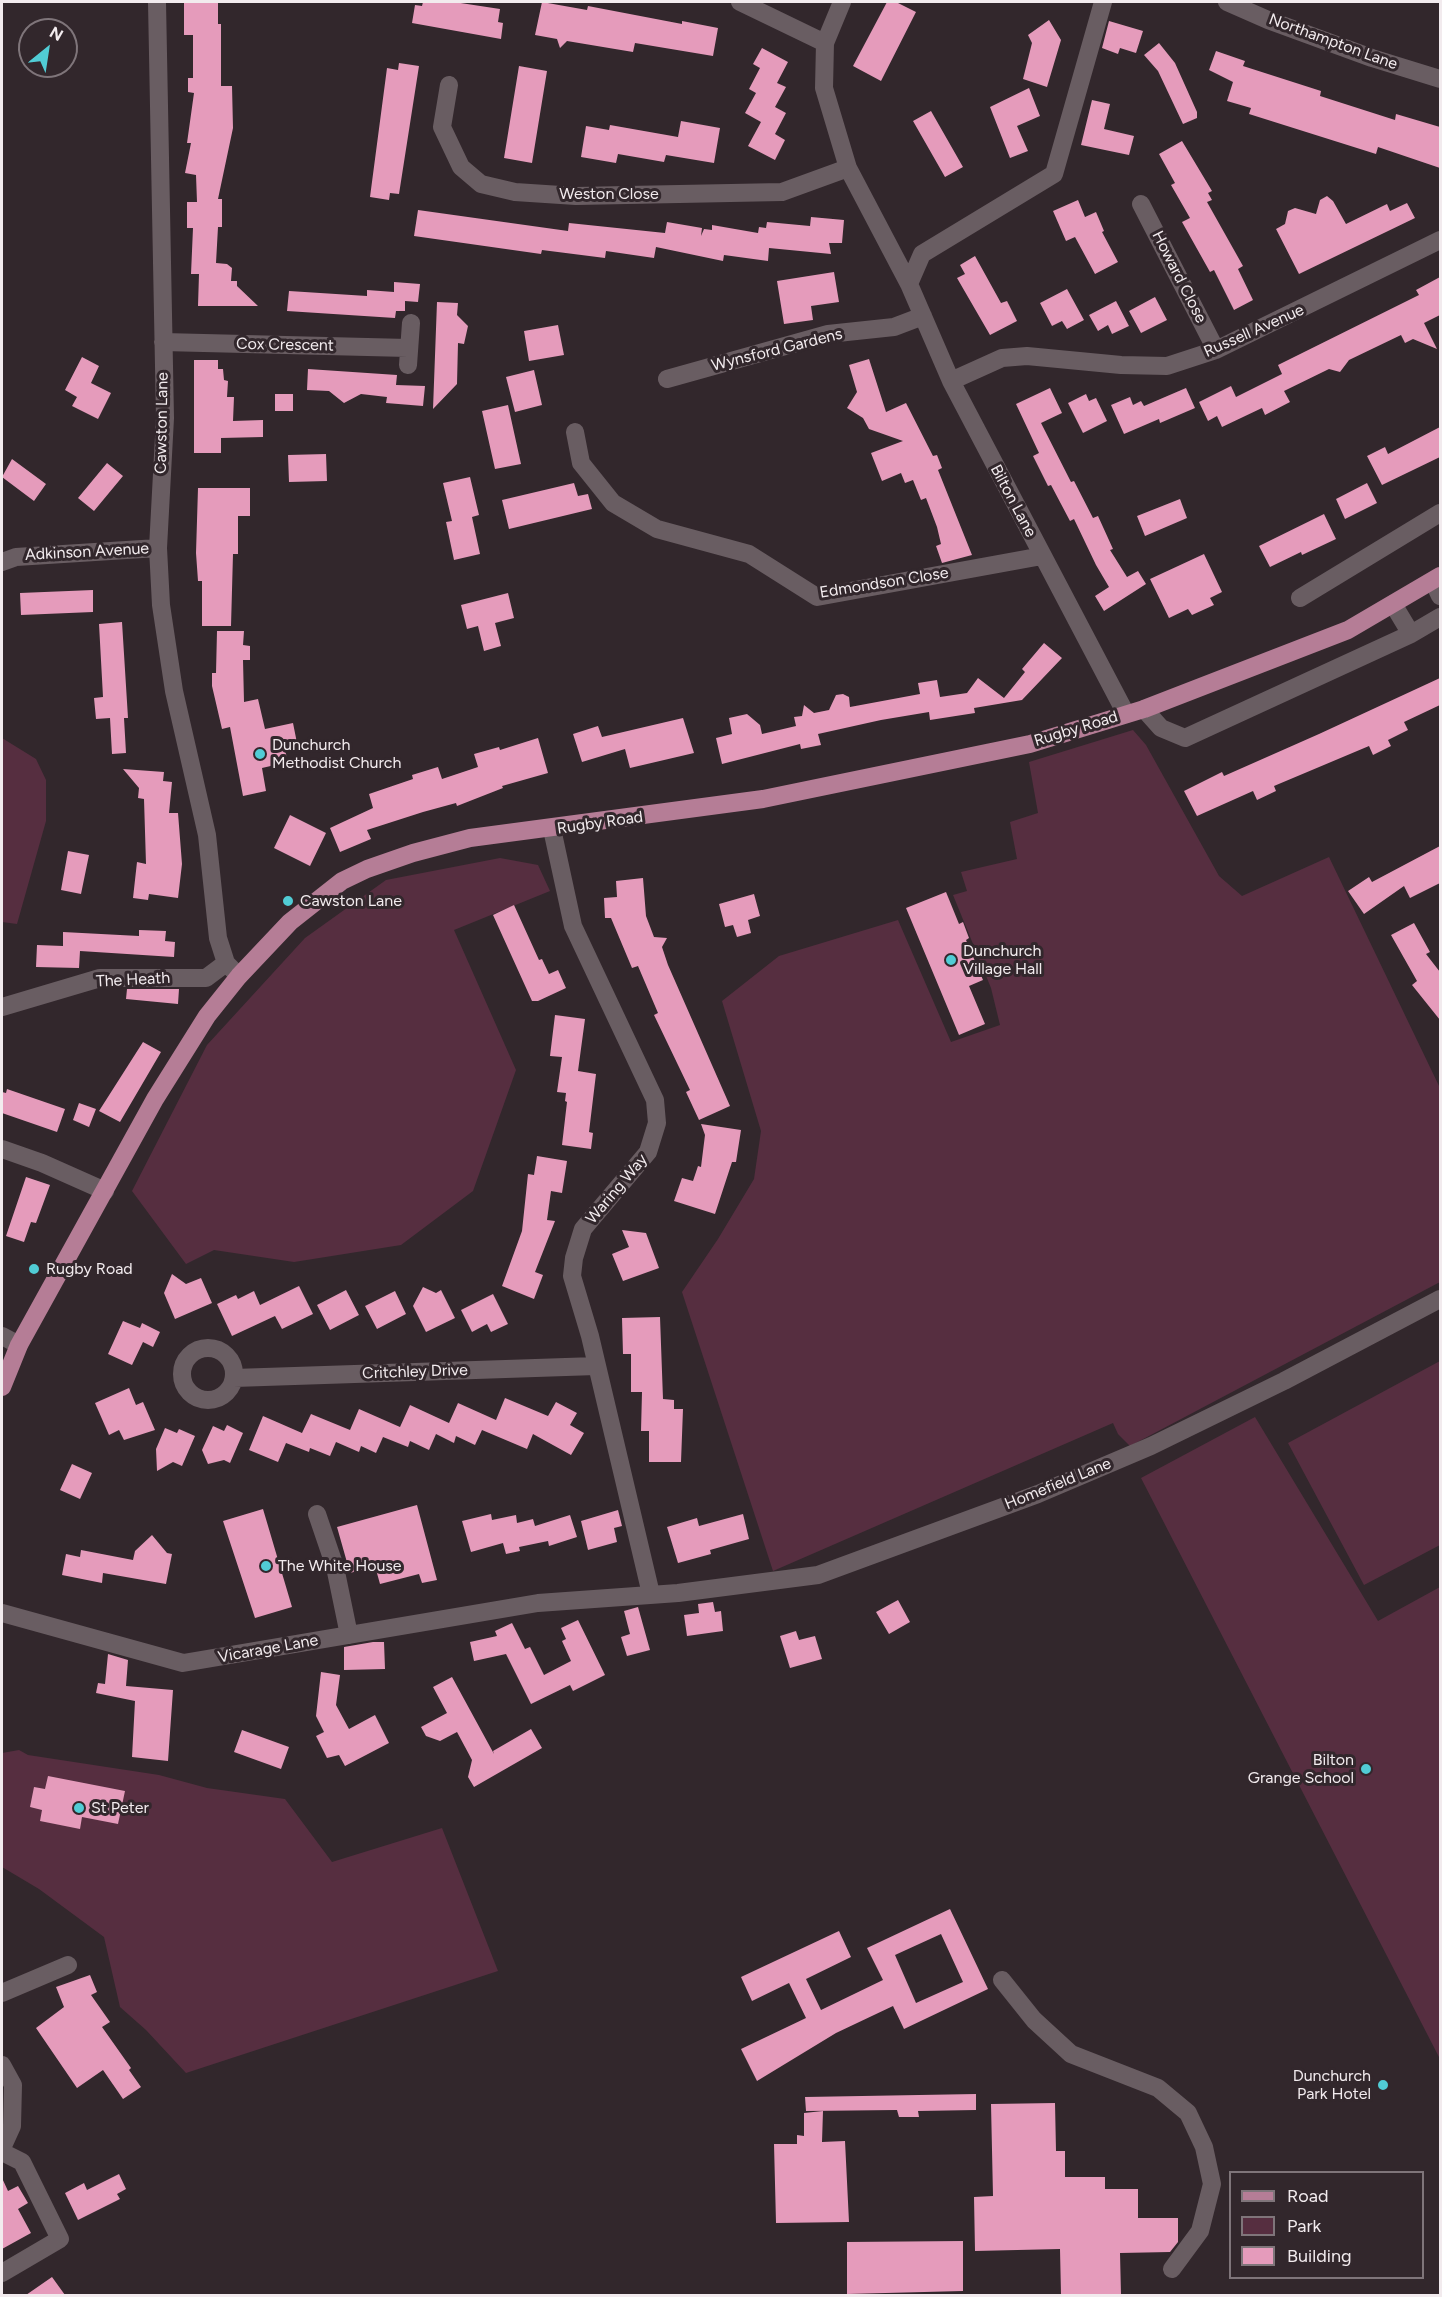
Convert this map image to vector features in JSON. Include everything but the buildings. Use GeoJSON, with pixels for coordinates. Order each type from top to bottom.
{"type":"FeatureCollection","features":[{"type":"Feature","properties":{"kind":"main road","name":"Rugby Road"},"geometry":{"type":"LineString","coordinates":[[2,1387],[19,1345],[161,1090],[233,970],[342,881],[367,868],[412,852],[470,838],[552,829],[763,799],[1030,744],[1135,711],[1348,630],[1394,604],[1438,584]]}},
{"type":"Feature","properties":{"kind":"street","name":"Cawston Lane"},"geometry":{"type":"LineString","coordinates":[[157,2],[165,418],[158,548],[161,606],[174,691],[207,835],[218,938],[233,970]]}},
{"type":"Feature","properties":{"kind":"street"},"geometry":{"type":"LineString","coordinates":[[740,2],[825,43]]}},
{"type":"Feature","properties":{"kind":"street","name":"Bilton Lane"},"geometry":{"type":"LineString","coordinates":[[842,2],[825,43],[824,88],[848,168],[909,284],[951,381],[1042,556],[1135,711],[1161,728],[1185,738],[1411,634],[1440,617]]}},
{"type":"Feature","properties":{"kind":"street"},"geometry":{"type":"LineString","coordinates":[[909,284],[922,254],[1054,174],[1103,2]]}},
{"type":"Feature","properties":{"kind":"street","name":"Northampton Lane"},"geometry":{"type":"LineString","coordinates":[[1231,2],[1372,58],[1440,79]]}},
{"type":"Feature","properties":{"kind":"street","name":"Weston Close"},"geometry":{"type":"LineString","coordinates":[[449,85],[442,127],[461,166],[481,184],[515,192],[576,196],[782,192],[848,168]]}},
{"type":"Feature","properties":{"kind":"street","name":"Howard Close"},"geometry":{"type":"LineString","coordinates":[[1141,204],[1216,350]]}},
{"type":"Feature","properties":{"kind":"street","name":"Russell Avenue"},"geometry":{"type":"LineString","coordinates":[[951,381],[1002,358],[1028,356],[1121,365],[1167,366],[1216,350],[1440,240]]}},
{"type":"Feature","properties":{"kind":"street","name":"Wynsford Gardens"},"geometry":{"type":"LineString","coordinates":[[667,379],[828,334],[894,327],[923,316]]}},
{"type":"Feature","properties":{"kind":"street","name":"Cox Crescent"},"geometry":{"type":"LineString","coordinates":[[163,342],[408,357],[411,323]]}},
{"type":"Feature","properties":{"kind":"street","name":"Edmondson Close"},"geometry":{"type":"LineString","coordinates":[[575,432],[581,464],[613,503],[657,529],[749,554],[817,597],[1042,556]]}},
{"type":"Feature","properties":{"kind":"street"},"geometry":{"type":"LineString","coordinates":[[1300,598],[1440,513]]}},
{"type":"Feature","properties":{"kind":"street","name":"Adkinson Avenue"},"geometry":{"type":"LineString","coordinates":[[2,543],[9,559],[158,548]]}},
{"type":"Feature","properties":{"kind":"street"},"geometry":{"type":"LineString","coordinates":[[1394,604],[1411,634]]}},
{"type":"Feature","properties":{"kind":"street","name":"Waring Way"},"geometry":{"type":"LineString","coordinates":[[552,829],[573,926],[655,1100],[657,1123],[648,1152],[583,1229],[574,1258],[572,1276],[651,1594]]}},
{"type":"Feature","properties":{"kind":"street","name":"The Heath"},"geometry":{"type":"LineString","coordinates":[[2,1007],[100,978],[206,978],[233,970]]}},
{"type":"Feature","properties":{"kind":"street"},"geometry":{"type":"LineString","coordinates":[[2,1149],[42,1163],[105,1191]]}},
{"type":"Feature","properties":{"kind":"street","name":"Homefield Lane"},"geometry":{"type":"LineString","coordinates":[[538,1603],[651,1594],[818,1575],[1038,1494],[1192,1426],[1440,1299]]}},
{"type":"Feature","properties":{"kind":"street"},"geometry":{"type":"LineString","coordinates":[[2,1336],[19,1345]]}},
{"type":"Feature","properties":{"kind":"street","name":"Critchley Drive"},"geometry":{"type":"LineString","coordinates":[[234,1378],[596,1366]]}},
{"type":"Feature","properties":{"kind":"street"},"geometry":{"type":"LineString","coordinates":[[317,1514],[335,1567],[348,1635]]}},
{"type":"Feature","properties":{"kind":"street","name":"Vicarage Lane"},"geometry":{"type":"LineString","coordinates":[[2,1613],[183,1663],[538,1603]]}},
{"type":"Feature","properties":{"kind":"street"},"geometry":{"type":"LineString","coordinates":[[2,1993],[68,1965]]}},
{"type":"Feature","properties":{"kind":"street"},"geometry":{"type":"LineString","coordinates":[[1002,1980],[1034,2020],[1071,2054],[1158,2088],[1188,2113],[1204,2147],[1212,2184],[1200,2231],[1172,2269]]}},
{"type":"Feature","properties":{"kind":"street"},"geometry":{"type":"LineString","coordinates":[[2,2065],[13,2085],[12,2126],[2,2150],[22,2162],[60,2239],[2,2273]]}},
{"type":"Feature","properties":{"kind":"green space"},"geometry":{"type":"Polygon","coordinates":[[[1133,730],[1146,745],[1219,876],[1242,896],[1329,857],[1440,1088],[1440,1282],[1130,1446],[1118,1434],[1113,1423],[773,1571],[682,1292],[718,1239],[754,1179],[761,1131],[722,1001],[779,956],[898,920],[951,1042],[1000,1025],[991,988],[953,895],[967,891],[961,872],[1017,859],[1010,822],[1038,813],[1029,762],[1133,730]]]}},
{"type":"Feature","properties":{"kind":"green space"},"geometry":{"type":"Polygon","coordinates":[[[2,738],[36,759],[46,780],[46,821],[17,924],[2,922],[2,738]]]}},
{"type":"Feature","properties":{"kind":"green space"},"geometry":{"type":"Polygon","coordinates":[[[500,858],[538,865],[550,891],[454,930],[516,1070],[473,1191],[401,1245],[294,1262],[214,1250],[186,1264],[132,1191],[207,1045],[305,938],[386,880],[500,858]]]}},
{"type":"Feature","properties":{"kind":"green space"},"geometry":{"type":"Polygon","coordinates":[[[1440,1361],[1440,1545],[1364,1585],[1288,1443],[1440,1361]]]}},
{"type":"Feature","properties":{"kind":"green space","name":"Bilton Grange School"},"geometry":{"type":"Polygon","coordinates":[[[1255,1417],[1378,1621],[1440,1587],[1440,2059],[1141,1478],[1255,1417]]]}},
{"type":"Feature","properties":{"kind":"green space"},"geometry":{"type":"Polygon","coordinates":[[[19,1750],[28,1755],[159,1775],[207,1788],[285,1799],[332,1862],[442,1828],[498,1971],[186,2073],[146,2030],[120,2007],[104,1937],[39,1889],[2,1867],[2,1753],[19,1750]]]}},
{"type":"Feature","properties":{"kind":"place","name":"Dunchurch Methodist Church"},"geometry":{"type":"Point","coordinates":[260,754]}},
{"type":"Feature","properties":{"kind":"place","name":"Cawston Lane"},"geometry":{"type":"Point","coordinates":[288,901]}},
{"type":"Feature","properties":{"kind":"place","name":"Dunchurch Village Hall"},"geometry":{"type":"Point","coordinates":[951,960]}},
{"type":"Feature","properties":{"kind":"place","name":"Rugby Road"},"geometry":{"type":"Point","coordinates":[34,1269]}},
{"type":"Feature","properties":{"kind":"place","name":"The White House"},"geometry":{"type":"Point","coordinates":[266,1566]}},
{"type":"Feature","properties":{"kind":"place","name":"Bilton Grange School"},"geometry":{"type":"Point","coordinates":[1366,1769]}},
{"type":"Feature","properties":{"kind":"place","name":"St Peter"},"geometry":{"type":"Point","coordinates":[79,1808]}},
{"type":"Feature","properties":{"kind":"place","name":"Dunchurch Park Hotel"},"geometry":{"type":"Point","coordinates":[1383,2085]}}]}
